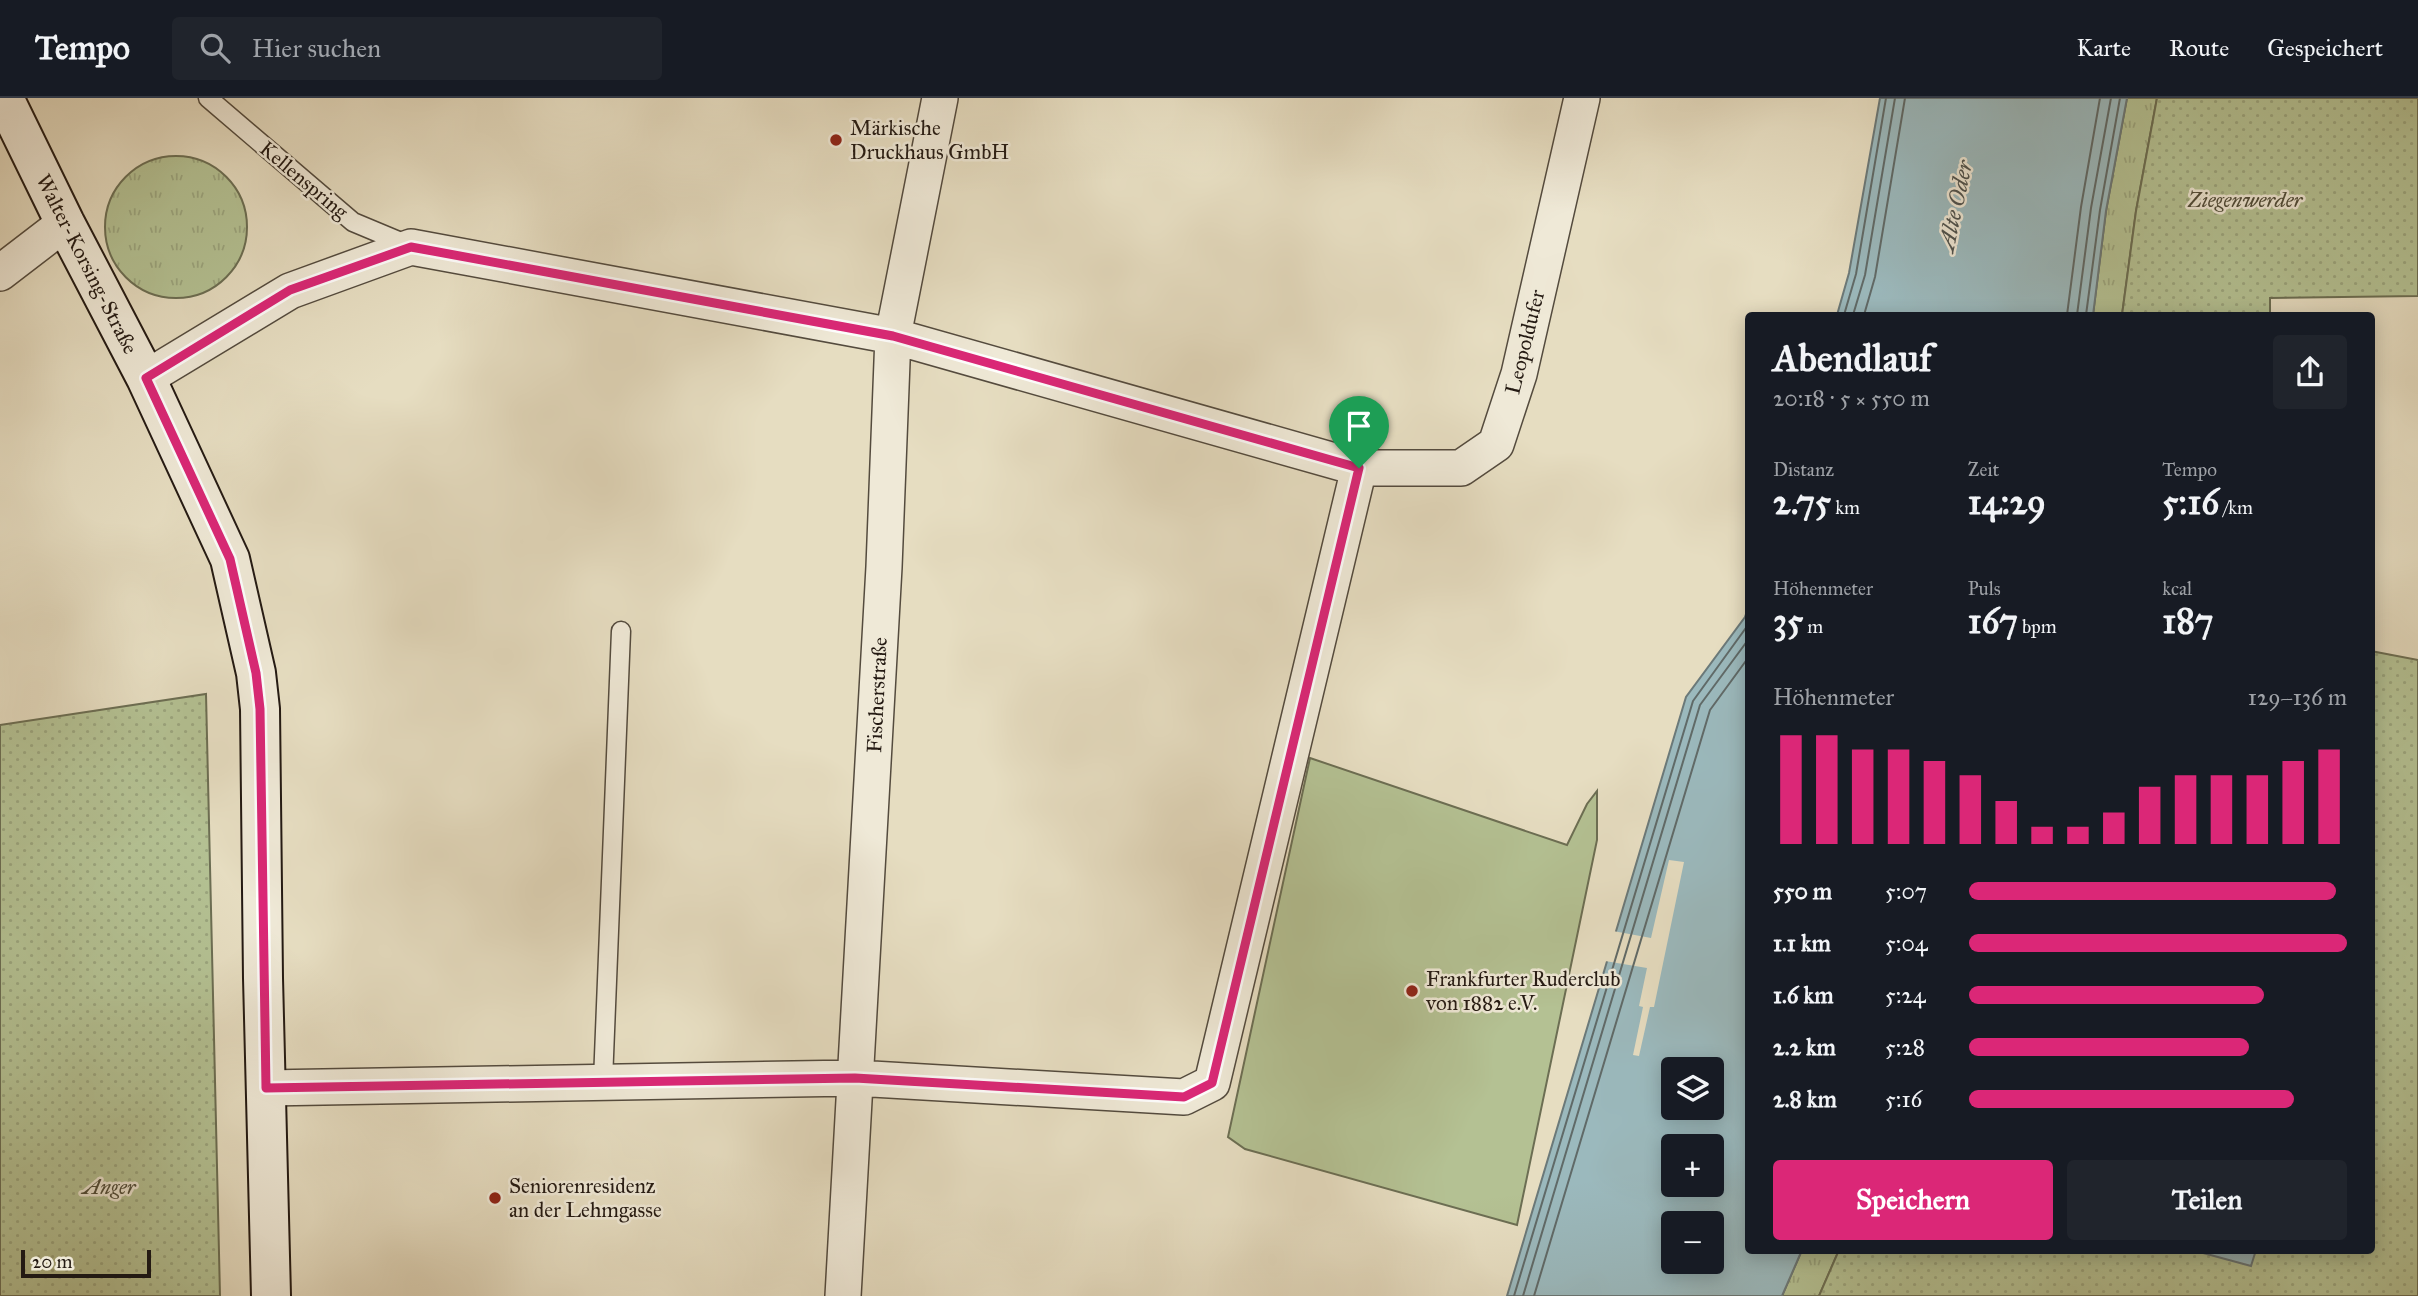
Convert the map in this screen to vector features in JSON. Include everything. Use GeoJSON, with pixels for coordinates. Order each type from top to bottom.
{"type":"FeatureCollection","features":[{"type":"Feature","properties":{"kind":"street","name":"Walter-Korsing-Straße"},"geometry":{"type":"LineString","coordinates":[[4,98],[65,223],[146,378],[230,559],[256,673],[260,709],[271,1296]]}},
{"type":"Feature","properties":{"kind":"street","name":"Fischerstraße"},"geometry":{"type":"LineString","coordinates":[[843,1296],[884,567],[893,336],[940,98]]}},
{"type":"Feature","properties":{"kind":"street","name":"Leopoldufer"},"geometry":{"type":"LineString","coordinates":[[1359,468],[1461,468],[1496,444],[1519,374],[1581,98]]}},
{"type":"Feature","properties":{"kind":"street"},"geometry":{"type":"LineString","coordinates":[[0,273],[65,223]]}},
{"type":"Feature","properties":{"kind":"street"},"geometry":{"type":"LineString","coordinates":[[146,378],[290,290],[411,247]]}},
{"type":"Feature","properties":{"kind":"street","name":"Kellenspring"},"geometry":{"type":"LineString","coordinates":[[411,247],[893,336],[1359,468]]}},
{"type":"Feature","properties":{"kind":"street"},"geometry":{"type":"LineString","coordinates":[[266,1088],[855,1078],[1184,1097],[1212,1083],[1359,468]]}},
{"type":"Feature","properties":{"kind":"lane","name":"Kellenspring"},"geometry":{"type":"LineString","coordinates":[[208,98],[353,222],[411,247]]}},
{"type":"Feature","properties":{"kind":"lane"},"geometry":{"type":"LineString","coordinates":[[603,1081],[621,631]]}},
{"type":"Feature","properties":{"kind":"green space","name":"Ziegenwerder"},"geometry":{"type":"Polygon","coordinates":[[[2127,98],[2157,98],[2136,211],[2122,312],[2093,312],[2106,211],[2127,98]]]}},
{"type":"Feature","properties":{"kind":"green space","name":"Ziegenwerder"},"geometry":{"type":"Polygon","coordinates":[[[2157,98],[2418,98],[2418,296],[2270,298],[2270,312],[2122,312],[2136,211],[2157,98]]]}},
{"type":"Feature","properties":{"kind":"green space"},"geometry":{"type":"Polygon","coordinates":[[[176,156],[203,161],[226,177],[242,200],[247,227],[242,254],[226,277],[203,293],[176,298],[149,293],[126,277],[110,254],[105,227],[110,200],[126,177],[149,161],[176,156]]]}},
{"type":"Feature","properties":{"kind":"green space"},"geometry":{"type":"Polygon","coordinates":[[[2375,652],[2418,660],[2418,1296],[1819,1296],[1837,1254],[2375,1254],[2375,652]]]}},
{"type":"Feature","properties":{"kind":"green space","name":"Anger"},"geometry":{"type":"Polygon","coordinates":[[[206,694],[220,1296],[0,1296],[0,725],[206,694]]]}},
{"type":"Feature","properties":{"kind":"green space","name":"Frankfurter Ruderclub von 1882 e.V."},"geometry":{"type":"Polygon","coordinates":[[[1310,758],[1567,845],[1587,804],[1597,791],[1597,840],[1517,1225],[1245,1149],[1228,1137],[1310,758]]]}},
{"type":"Feature","properties":{"kind":"green space"},"geometry":{"type":"Polygon","coordinates":[[[1800,1254],[1837,1254],[1819,1296],[1782,1296],[1800,1254]]]}},
{"type":"Feature","properties":{"kind":"water","name":"Alte Oder"},"geometry":{"type":"Polygon","coordinates":[[[1880,98],[2127,98],[2106,211],[2093,312],[1838,312],[1849,273],[1880,98]]]}},
{"type":"Feature","properties":{"kind":"water"},"geometry":{"type":"Polygon","coordinates":[[[1745,617],[1745,1254],[1800,1254],[1782,1296],[1507,1296],[1686,697],[1745,617]]]}},
{"type":"Feature","properties":{"kind":"water"},"geometry":{"type":"Polygon","coordinates":[[[2207,1254],[2255,1254],[2251,1266],[2207,1254]]]}},
{"type":"Feature","properties":{"kind":"pier"},"geometry":{"type":"Polygon","coordinates":[[[1669,860],[1684,862],[1654,1007],[1650,1007],[1639,1056],[1633,1055],[1643,1007],[1639,1006],[1647,968],[1605,961],[1613,931],[1651,938],[1669,860]]]}},
{"type":"Feature","properties":{"kind":"place","name":"Märkische Druckhaus GmbH"},"geometry":{"type":"Point","coordinates":[836,140]}},
{"type":"Feature","properties":{"kind":"place","name":"Frankfurter Ruderclub von 1882 e.V."},"geometry":{"type":"Point","coordinates":[1412,991]}},
{"type":"Feature","properties":{"kind":"place","name":"Seniorenresidenz an der Lehmgasse"},"geometry":{"type":"Point","coordinates":[495,1198]}},
{"type":"Feature","properties":{"kind":"route"},"geometry":{"type":"LineString","coordinates":[[411,247],[893,336],[1359,468],[1212,1083],[1184,1097],[855,1078],[266,1088],[260,709],[256,673],[230,559],[146,378],[290,290],[411,247]]}}]}
